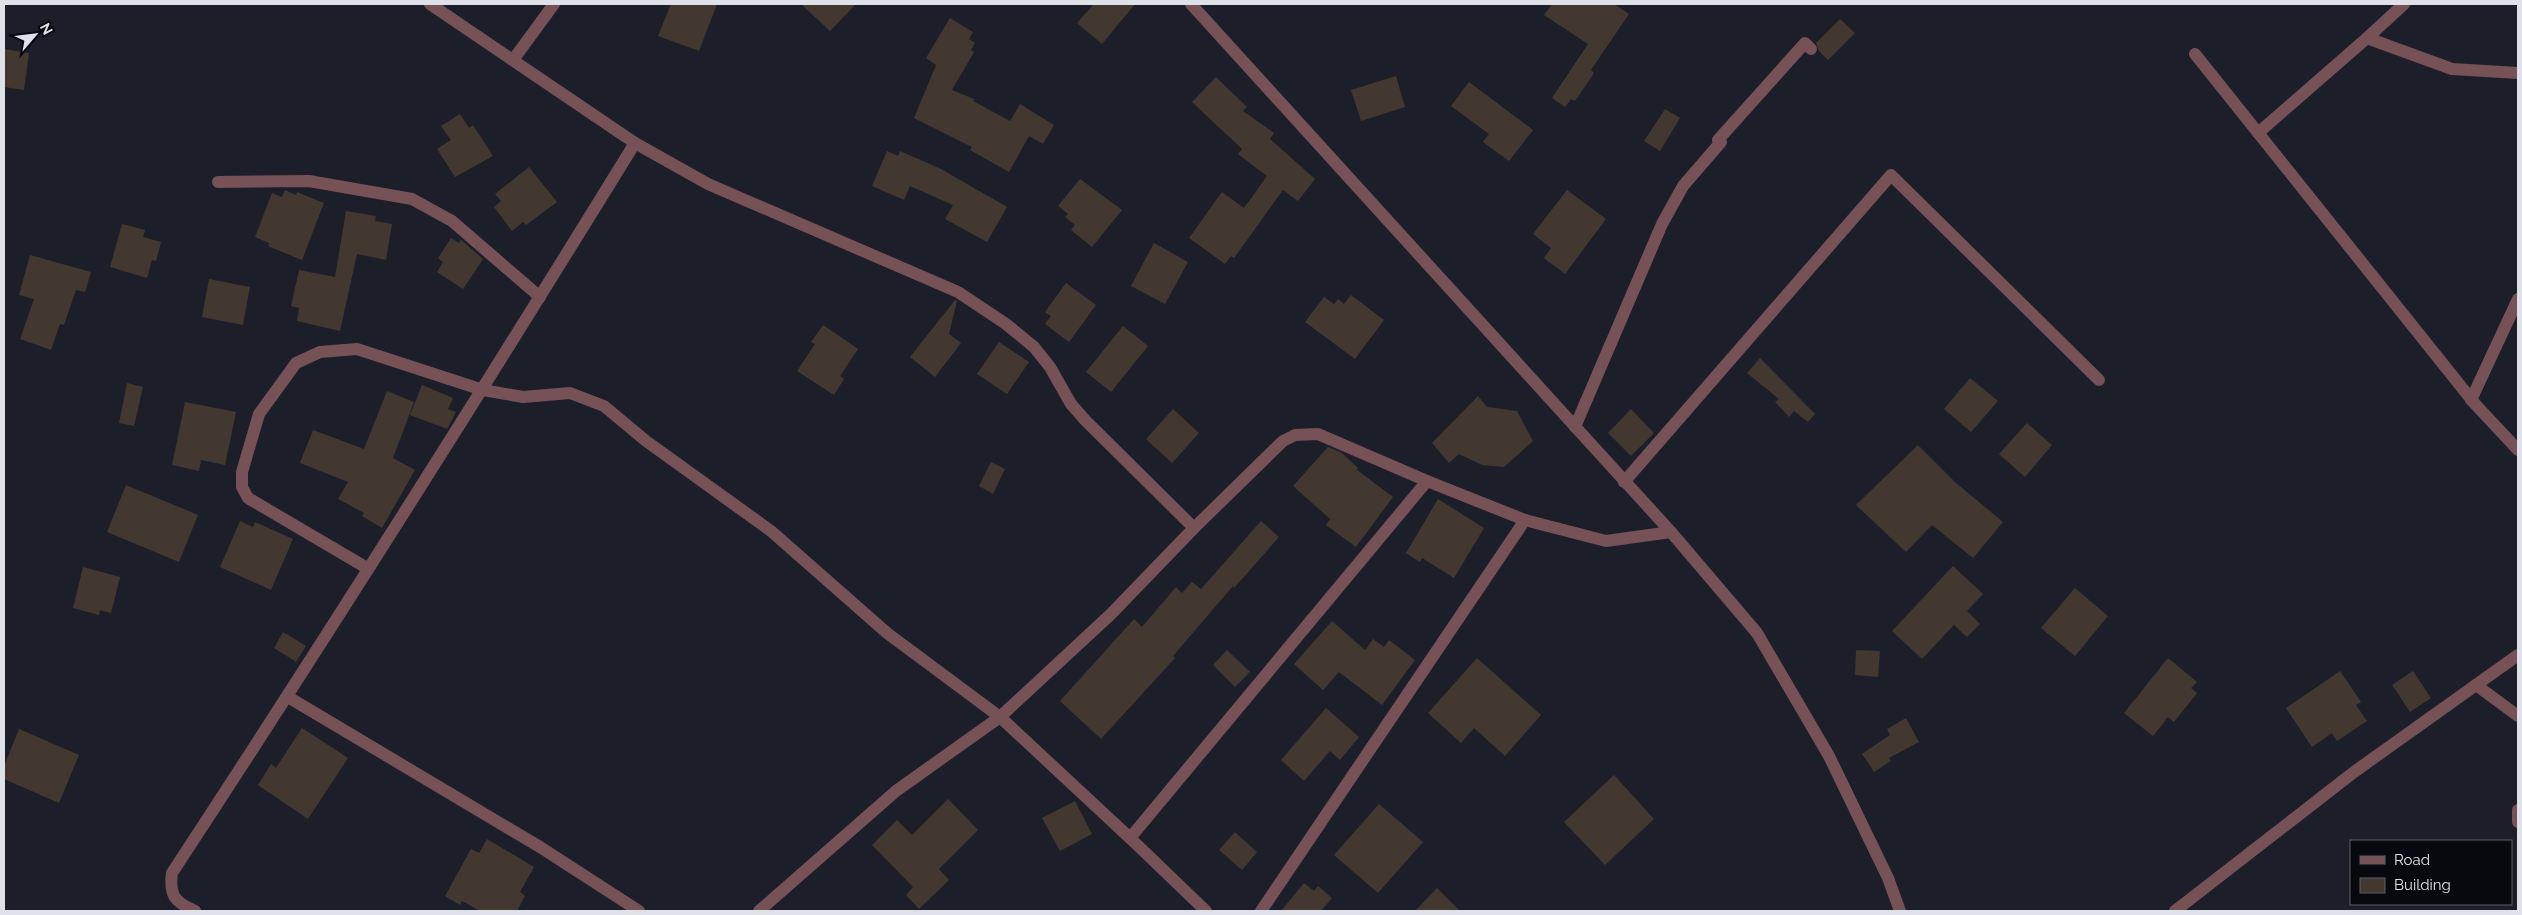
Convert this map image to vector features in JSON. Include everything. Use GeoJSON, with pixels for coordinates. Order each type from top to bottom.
{"type":"FeatureCollection","features":[{"type":"Feature","properties":{"kind":"street"},"geometry":{"type":"LineString","coordinates":[[430,4],[635,143],[708,184],[958,292],[1006,324],[1034,347],[1050,367],[1071,404],[1194,528]]}},
{"type":"Feature","properties":{"kind":"street"},"geometry":{"type":"LineString","coordinates":[[513,60],[554,4]]}},
{"type":"Feature","properties":{"kind":"street"},"geometry":{"type":"LineString","coordinates":[[1191,4],[1671,532],[1757,633],[1829,756],[1888,878],[1900,911]]}},
{"type":"Feature","properties":{"kind":"street"},"geometry":{"type":"LineString","coordinates":[[2258,133],[2404,4]]}},
{"type":"Feature","properties":{"kind":"street"},"geometry":{"type":"LineString","coordinates":[[2367,38],[2452,69],[2518,73]]}},
{"type":"Feature","properties":{"kind":"street"},"geometry":{"type":"LineString","coordinates":[[1575,427],[1662,224],[1683,186],[1721,142],[1718,140],[1806,44],[1811,48]]}},
{"type":"Feature","properties":{"kind":"street"},"geometry":{"type":"LineString","coordinates":[[2195,54],[2471,400],[2518,450]]}},
{"type":"Feature","properties":{"kind":"street"},"geometry":{"type":"LineString","coordinates":[[195,911],[178,903],[170,887],[172,873],[288,697],[367,568],[483,390],[635,143]]}},
{"type":"Feature","properties":{"kind":"street"},"geometry":{"type":"LineString","coordinates":[[1624,482],[1891,175],[2099,380]]}},
{"type":"Feature","properties":{"kind":"street"},"geometry":{"type":"LineString","coordinates":[[218,182],[309,180],[412,199],[452,221],[540,297]]}},
{"type":"Feature","properties":{"kind":"street"},"geometry":{"type":"LineString","coordinates":[[2471,400],[2518,299]]}},
{"type":"Feature","properties":{"kind":"street"},"geometry":{"type":"LineString","coordinates":[[367,568],[248,498],[242,487],[242,472],[259,414],[296,363],[320,352],[357,348],[483,390],[523,397],[570,393],[604,406],[646,441],[771,531],[887,633],[1000,717],[1206,911]]}},
{"type":"Feature","properties":{"kind":"street"},"geometry":{"type":"LineString","coordinates":[[759,911],[896,791],[1000,717],[1112,614],[1194,528],[1283,441],[1295,434],[1318,434],[1427,482],[1525,520],[1606,541],[1671,532]]}},
{"type":"Feature","properties":{"kind":"street"},"geometry":{"type":"LineString","coordinates":[[1130,838],[1427,482]]}},
{"type":"Feature","properties":{"kind":"street"},"geometry":{"type":"LineString","coordinates":[[1261,911],[1525,520]]}},
{"type":"Feature","properties":{"kind":"street"},"geometry":{"type":"LineString","coordinates":[[2175,911],[2354,772],[2518,655]]}},
{"type":"Feature","properties":{"kind":"street"},"geometry":{"type":"LineString","coordinates":[[2476,685],[2518,716]]}},
{"type":"Feature","properties":{"kind":"street"},"geometry":{"type":"LineString","coordinates":[[288,697],[540,847],[639,911]]}},
{"type":"Feature","properties":{"kind":"street"},"geometry":{"type":"LineString","coordinates":[[2518,810],[2518,822]]}},
{"type":"Feature","properties":{"kind":"building"},"geometry":{"type":"Polygon","coordinates":[[[671,4],[717,4],[699,51],[658,36],[671,4]]]}},
{"type":"Feature","properties":{"kind":"building"},"geometry":{"type":"Polygon","coordinates":[[[801,4],[856,4],[830,31],[801,4]]]}},
{"type":"Feature","properties":{"kind":"building"},"geometry":{"type":"Polygon","coordinates":[[[1094,4],[1135,4],[1102,44],[1077,23],[1094,4]]]}},
{"type":"Feature","properties":{"kind":"building"},"geometry":{"type":"Polygon","coordinates":[[[1552,4],[1614,4],[1629,14],[1591,70],[1594,73],[1575,101],[1571,99],[1565,107],[1552,98],[1588,44],[1544,15],[1552,4]]]}},
{"type":"Feature","properties":{"kind":"building"},"geometry":{"type":"Polygon","coordinates":[[[950,18],[973,32],[969,39],[975,43],[971,50],[974,52],[952,90],[974,99],[973,101],[1010,121],[1020,104],[1054,125],[1043,144],[1029,136],[1009,172],[970,150],[972,147],[914,118],[936,65],[926,58],[950,18]]]}},
{"type":"Feature","properties":{"kind":"building"},"geometry":{"type":"Polygon","coordinates":[[[1840,19],[1855,33],[1828,60],[1819,51],[1816,43],[1840,19]]]}},
{"type":"Feature","properties":{"kind":"building"},"geometry":{"type":"Polygon","coordinates":[[[4,49],[29,53],[24,90],[4,87],[4,49]]]}},
{"type":"Feature","properties":{"kind":"building"},"geometry":{"type":"Polygon","coordinates":[[[1396,76],[1405,107],[1361,121],[1351,90],[1396,76]]]}},
{"type":"Feature","properties":{"kind":"building"},"geometry":{"type":"Polygon","coordinates":[[[1216,77],[1247,107],[1243,111],[1274,133],[1270,139],[1315,179],[1298,201],[1283,190],[1234,258],[1231,256],[1225,264],[1189,238],[1222,192],[1244,208],[1267,176],[1238,154],[1242,149],[1192,102],[1216,77]]]}},
{"type":"Feature","properties":{"kind":"building"},"geometry":{"type":"Polygon","coordinates":[[[1469,82],[1533,130],[1509,161],[1483,142],[1489,134],[1451,106],[1469,82]]]}},
{"type":"Feature","properties":{"kind":"building"},"geometry":{"type":"Polygon","coordinates":[[[1665,109],[1680,118],[1660,151],[1644,141],[1665,109]]]}},
{"type":"Feature","properties":{"kind":"building"},"geometry":{"type":"Polygon","coordinates":[[[460,114],[469,128],[473,125],[493,156],[455,177],[437,149],[451,140],[441,126],[460,114]]]}},
{"type":"Feature","properties":{"kind":"building"},"geometry":{"type":"Polygon","coordinates":[[[887,151],[898,156],[900,151],[941,169],[1007,207],[987,242],[945,219],[953,205],[910,186],[904,200],[872,186],[887,151]]]}},
{"type":"Feature","properties":{"kind":"building"},"geometry":{"type":"Polygon","coordinates":[[[529,167],[557,202],[526,225],[523,222],[512,231],[494,207],[501,201],[495,194],[529,167]]]}},
{"type":"Feature","properties":{"kind":"building"},"geometry":{"type":"Polygon","coordinates":[[[1080,179],[1122,210],[1092,247],[1071,230],[1075,225],[1065,217],[1068,214],[1058,206],[1080,179]]]}},
{"type":"Feature","properties":{"kind":"building"},"geometry":{"type":"Polygon","coordinates":[[[285,190],[296,195],[297,192],[324,203],[302,260],[268,246],[269,243],[255,237],[272,193],[282,197],[285,190]]]}},
{"type":"Feature","properties":{"kind":"building"},"geometry":{"type":"Polygon","coordinates":[[[1567,190],[1606,219],[1565,274],[1544,258],[1551,248],[1533,234],[1567,190]]]}},
{"type":"Feature","properties":{"kind":"building"},"geometry":{"type":"Polygon","coordinates":[[[346,211],[376,216],[375,221],[392,224],[386,260],[357,254],[340,331],[297,321],[299,308],[291,306],[299,270],[335,277],[346,211]]]}},
{"type":"Feature","properties":{"kind":"building"},"geometry":{"type":"Polygon","coordinates":[[[122,224],[145,230],[143,237],[161,242],[156,261],[152,260],[147,278],[110,267],[122,224]]]}},
{"type":"Feature","properties":{"kind":"building"},"geometry":{"type":"Polygon","coordinates":[[[451,238],[459,243],[461,240],[483,259],[463,289],[437,272],[443,262],[438,258],[451,238]]]}},
{"type":"Feature","properties":{"kind":"building"},"geometry":{"type":"Polygon","coordinates":[[[1154,243],[1188,262],[1165,304],[1131,286],[1154,243]]]}},
{"type":"Feature","properties":{"kind":"building"},"geometry":{"type":"Polygon","coordinates":[[[30,255],[91,272],[85,292],[76,290],[64,325],[60,324],[51,350],[20,339],[34,299],[19,295],[30,255]]]}},
{"type":"Feature","properties":{"kind":"building"},"geometry":{"type":"Polygon","coordinates":[[[209,279],[250,287],[243,325],[202,317],[209,279]]]}},
{"type":"Feature","properties":{"kind":"building"},"geometry":{"type":"Polygon","coordinates":[[[1066,283],[1096,305],[1069,342],[1045,324],[1051,316],[1045,312],[1066,283]]]}},
{"type":"Feature","properties":{"kind":"building"},"geometry":{"type":"Polygon","coordinates":[[[1351,295],[1384,320],[1355,359],[1305,322],[1324,297],[1334,304],[1338,299],[1344,304],[1351,295]]]}},
{"type":"Feature","properties":{"kind":"building"},"geometry":{"type":"Polygon","coordinates":[[[955,300],[957,301],[949,334],[961,343],[935,377],[910,357],[955,300]]]}},
{"type":"Feature","properties":{"kind":"building"},"geometry":{"type":"Polygon","coordinates":[[[823,325],[858,349],[840,376],[844,379],[834,395],[797,371],[815,344],[811,342],[823,325]]]}},
{"type":"Feature","properties":{"kind":"building"},"geometry":{"type":"Polygon","coordinates":[[[1123,326],[1148,346],[1111,392],[1086,372],[1123,326]]]}},
{"type":"Feature","properties":{"kind":"building"},"geometry":{"type":"Polygon","coordinates":[[[999,342],[1029,362],[1007,394],[977,374],[999,342]]]}},
{"type":"Feature","properties":{"kind":"building"},"geometry":{"type":"Polygon","coordinates":[[[1760,358],[1815,414],[1808,422],[1794,411],[1789,417],[1775,402],[1779,399],[1747,373],[1760,358]]]}},
{"type":"Feature","properties":{"kind":"building"},"geometry":{"type":"Polygon","coordinates":[[[1970,378],[1998,401],[1971,432],[1944,409],[1970,378]]]}},
{"type":"Feature","properties":{"kind":"building"},"geometry":{"type":"Polygon","coordinates":[[[127,383],[143,387],[134,426],[119,423],[127,383]]]}},
{"type":"Feature","properties":{"kind":"building"},"geometry":{"type":"Polygon","coordinates":[[[422,385],[453,398],[448,409],[456,412],[447,429],[410,415],[422,385]]]}},
{"type":"Feature","properties":{"kind":"building"},"geometry":{"type":"Polygon","coordinates":[[[387,391],[414,402],[393,458],[415,470],[382,528],[362,516],[364,513],[338,499],[348,482],[300,463],[313,430],[364,449],[387,391]]]}},
{"type":"Feature","properties":{"kind":"building"},"geometry":{"type":"Polygon","coordinates":[[[1478,396],[1487,407],[1517,411],[1533,441],[1504,467],[1482,465],[1459,454],[1449,463],[1432,443],[1478,396]]]}},
{"type":"Feature","properties":{"kind":"building"},"geometry":{"type":"Polygon","coordinates":[[[185,402],[236,412],[225,465],[201,460],[199,471],[172,465],[185,402]]]}},
{"type":"Feature","properties":{"kind":"building"},"geometry":{"type":"Polygon","coordinates":[[[1173,409],[1199,433],[1172,463],[1146,439],[1173,409]]]}},
{"type":"Feature","properties":{"kind":"building"},"geometry":{"type":"Polygon","coordinates":[[[1631,409],[1654,433],[1631,456],[1608,433],[1631,409]]]}},
{"type":"Feature","properties":{"kind":"building"},"geometry":{"type":"Polygon","coordinates":[[[2027,423],[2052,445],[2025,477],[1999,454],[2027,423]]]}},
{"type":"Feature","properties":{"kind":"building"},"geometry":{"type":"Polygon","coordinates":[[[1918,445],[1956,483],[2003,522],[1973,558],[1932,525],[1906,552],[1856,505],[1918,445]]]}},
{"type":"Feature","properties":{"kind":"building"},"geometry":{"type":"Polygon","coordinates":[[[1328,447],[1342,453],[1358,468],[1357,470],[1393,497],[1356,547],[1326,525],[1330,519],[1293,486],[1328,447]]]}},
{"type":"Feature","properties":{"kind":"building"},"geometry":{"type":"Polygon","coordinates":[[[991,462],[1005,469],[993,494],[979,486],[991,462]]]}},
{"type":"Feature","properties":{"kind":"building"},"geometry":{"type":"Polygon","coordinates":[[[126,485],[198,515],[179,562],[107,532],[126,485]]]}},
{"type":"Feature","properties":{"kind":"building"},"geometry":{"type":"Polygon","coordinates":[[[1438,499],[1484,528],[1454,578],[1422,558],[1420,562],[1406,553],[1438,499]]]}},
{"type":"Feature","properties":{"kind":"building"},"geometry":{"type":"Polygon","coordinates":[[[240,521],[253,527],[255,522],[293,539],[271,590],[220,567],[240,521]]]}},
{"type":"Feature","properties":{"kind":"building"},"geometry":{"type":"Polygon","coordinates":[[[1261,521],[1279,537],[1234,588],[1233,586],[1173,656],[1175,658],[1101,739],[1060,701],[1134,619],[1142,627],[1176,587],[1182,593],[1192,582],[1201,589],[1261,521]]]}},
{"type":"Feature","properties":{"kind":"building"},"geometry":{"type":"Polygon","coordinates":[[[1953,566],[1983,594],[1967,611],[1980,624],[1967,637],[1954,625],[1922,659],[1892,631],[1953,566]]]}},
{"type":"Feature","properties":{"kind":"building"},"geometry":{"type":"Polygon","coordinates":[[[83,567],[120,577],[111,613],[100,610],[99,615],[73,608],[83,567]]]}},
{"type":"Feature","properties":{"kind":"building"},"geometry":{"type":"Polygon","coordinates":[[[2075,588],[2108,616],[2075,656],[2041,628],[2075,588]]]}},
{"type":"Feature","properties":{"kind":"building"},"geometry":{"type":"Polygon","coordinates":[[[1332,621],[1365,650],[1373,639],[1384,647],[1389,640],[1415,660],[1382,705],[1339,672],[1323,690],[1294,664],[1332,621]]]}},
{"type":"Feature","properties":{"kind":"building"},"geometry":{"type":"Polygon","coordinates":[[[283,632],[306,646],[296,662],[274,648],[283,632]]]}},
{"type":"Feature","properties":{"kind":"building"},"geometry":{"type":"Polygon","coordinates":[[[1227,650],[1250,672],[1235,687],[1213,665],[1227,650]]]}},
{"type":"Feature","properties":{"kind":"building"},"geometry":{"type":"Polygon","coordinates":[[[1856,650],[1880,651],[1878,677],[1855,675],[1856,650]]]}},
{"type":"Feature","properties":{"kind":"building"},"geometry":{"type":"Polygon","coordinates":[[[1477,658],[1541,715],[1505,756],[1474,728],[1461,743],[1428,713],[1477,658]]]}},
{"type":"Feature","properties":{"kind":"building"},"geometry":{"type":"Polygon","coordinates":[[[2168,658],[2197,682],[2191,688],[2197,693],[2174,722],[2168,717],[2153,736],[2124,713],[2168,658]]]}},
{"type":"Feature","properties":{"kind":"building"},"geometry":{"type":"Polygon","coordinates":[[[2340,671],[2361,702],[2356,705],[2367,721],[2337,741],[2332,733],[2312,747],[2286,708],[2340,671]]]}},
{"type":"Feature","properties":{"kind":"building"},"geometry":{"type":"Polygon","coordinates":[[[2413,671],[2431,698],[2410,712],[2392,685],[2413,671]]]}},
{"type":"Feature","properties":{"kind":"building"},"geometry":{"type":"Polygon","coordinates":[[[1326,708],[1359,737],[1340,760],[1330,751],[1304,781],[1281,760],[1326,708]]]}},
{"type":"Feature","properties":{"kind":"building"},"geometry":{"type":"Polygon","coordinates":[[[1906,718],[1919,742],[1889,758],[1891,761],[1874,772],[1862,754],[1890,735],[1887,729],[1906,718]]]}},
{"type":"Feature","properties":{"kind":"building"},"geometry":{"type":"Polygon","coordinates":[[[302,728],[348,758],[308,819],[258,785],[271,764],[276,768],[302,728]]]}},
{"type":"Feature","properties":{"kind":"building"},"geometry":{"type":"Polygon","coordinates":[[[19,729],[79,755],[59,803],[4,779],[4,766],[19,729]]]}},
{"type":"Feature","properties":{"kind":"building"},"geometry":{"type":"Polygon","coordinates":[[[1614,775],[1654,819],[1605,865],[1564,822],[1614,775]]]}},
{"type":"Feature","properties":{"kind":"building"},"geometry":{"type":"Polygon","coordinates":[[[948,799],[978,830],[939,869],[949,880],[919,909],[906,895],[913,887],[872,845],[897,820],[912,835],[948,799]]]}},
{"type":"Feature","properties":{"kind":"building"},"geometry":{"type":"Polygon","coordinates":[[[1075,801],[1092,834],[1060,851],[1042,818],[1075,801]]]}},
{"type":"Feature","properties":{"kind":"building"},"geometry":{"type":"Polygon","coordinates":[[[1379,804],[1423,842],[1378,893],[1334,855],[1379,804]]]}},
{"type":"Feature","properties":{"kind":"building"},"geometry":{"type":"Polygon","coordinates":[[[1235,832],[1257,852],[1242,870],[1219,850],[1235,832]]]}},
{"type":"Feature","properties":{"kind":"building"},"geometry":{"type":"Polygon","coordinates":[[[487,839],[534,867],[520,892],[525,896],[517,911],[480,911],[462,901],[460,905],[445,896],[471,849],[479,853],[487,839]]]}},
{"type":"Feature","properties":{"kind":"building"},"geometry":{"type":"Polygon","coordinates":[[[1304,883],[1314,891],[1318,886],[1332,898],[1321,911],[1281,911],[1304,883]]]}},
{"type":"Feature","properties":{"kind":"building"},"geometry":{"type":"Polygon","coordinates":[[[1437,888],[1460,911],[1415,911],[1437,888]]]}}]}
